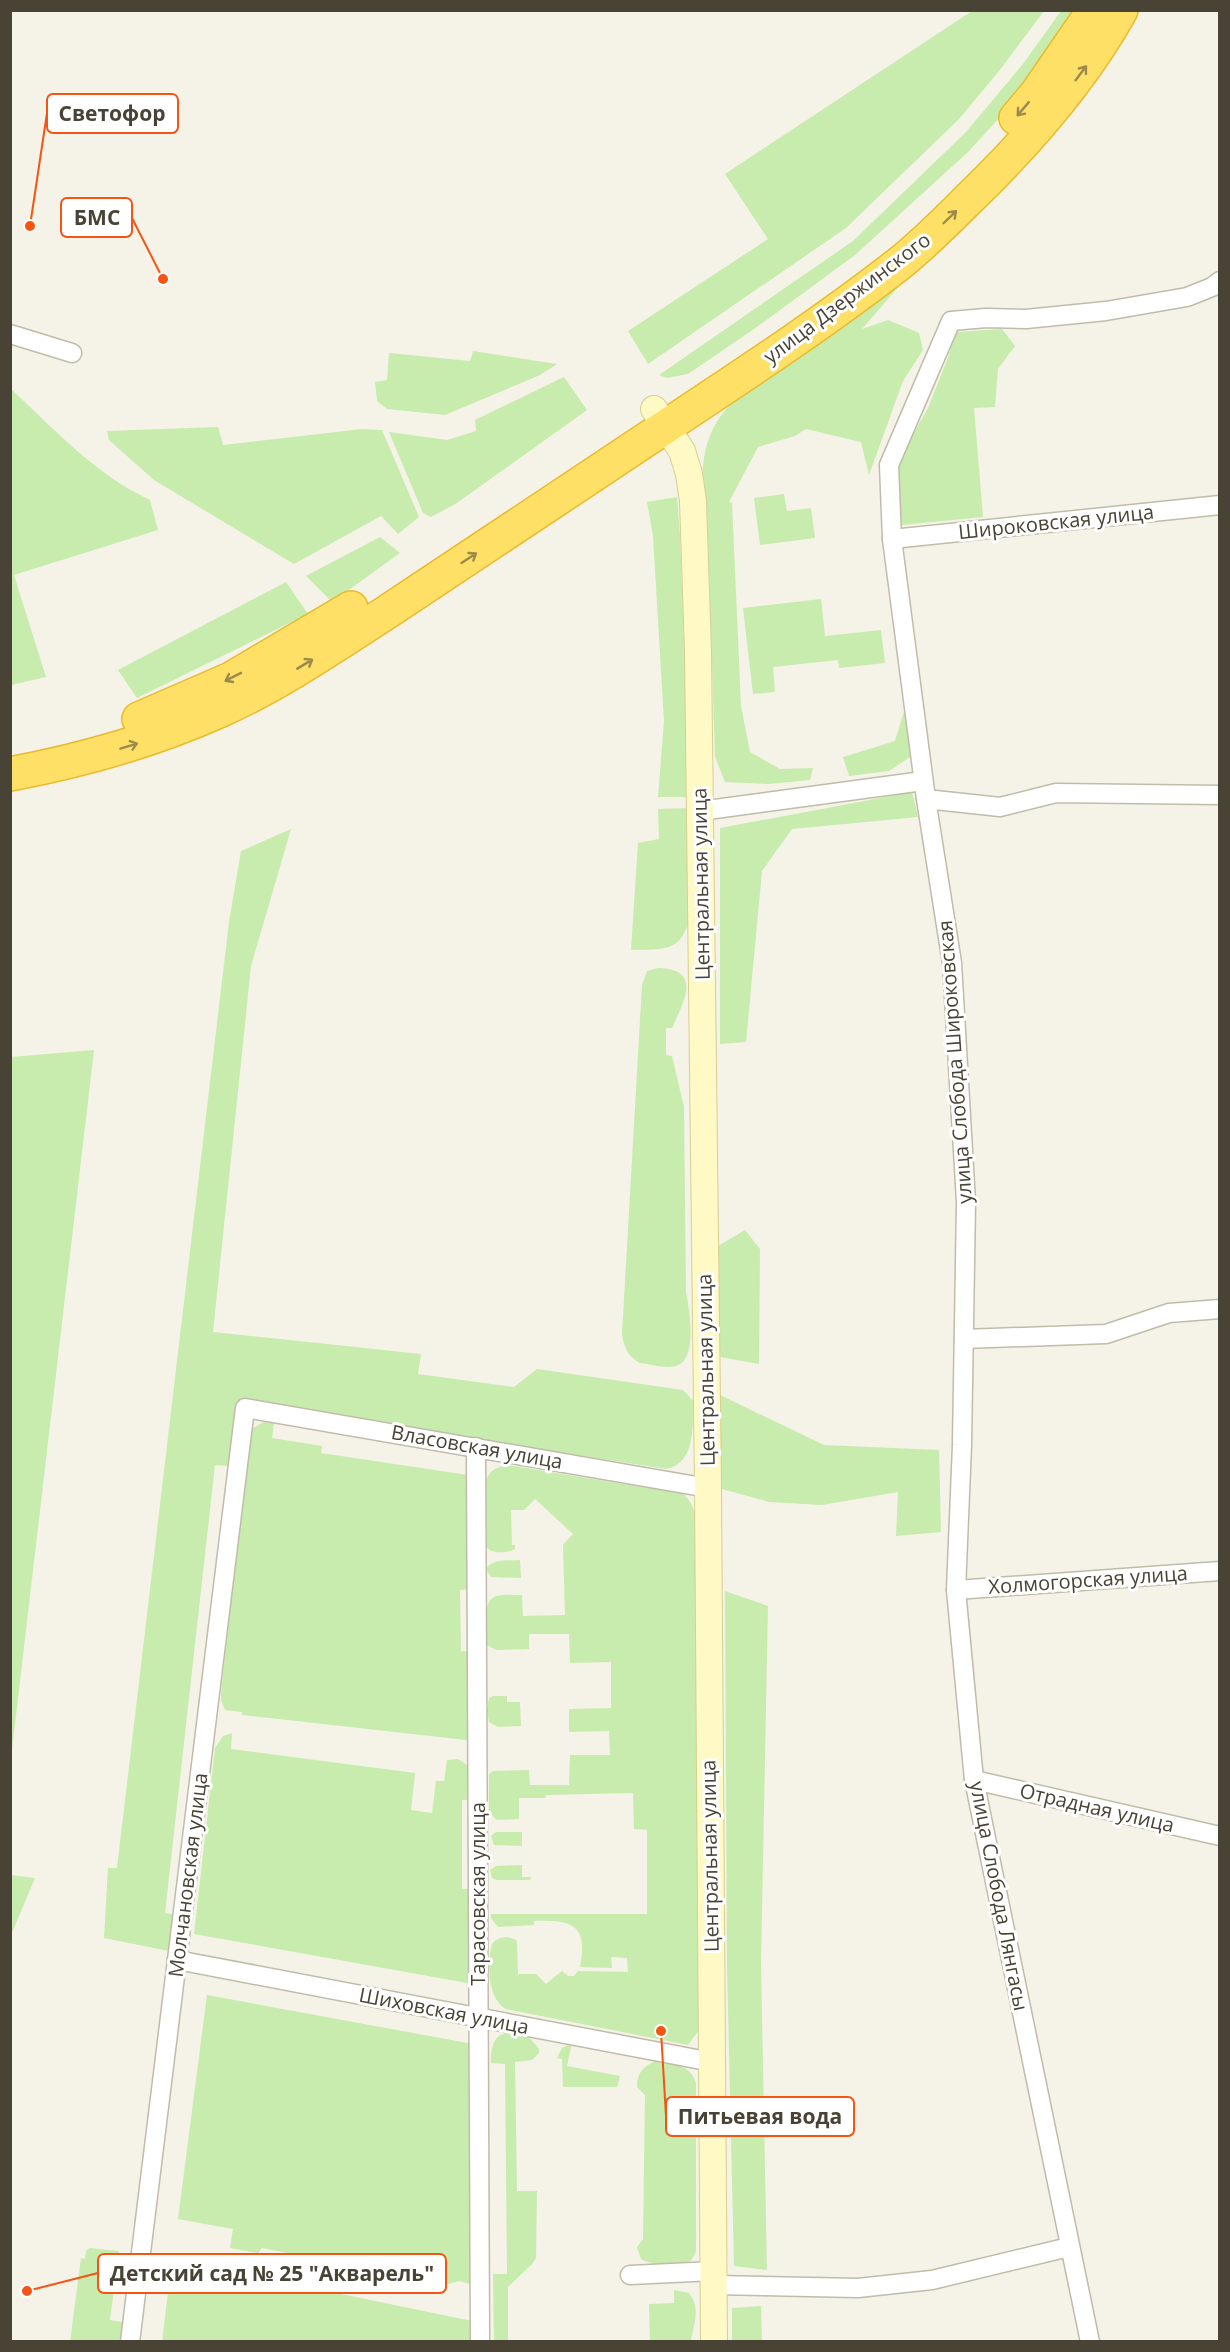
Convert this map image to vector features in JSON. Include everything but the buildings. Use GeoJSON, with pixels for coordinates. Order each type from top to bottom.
{"type":"FeatureCollection","features":[{"type":"Feature","properties":{"kind":"highway","name":"улица Дзержинского"},"geometry":{"type":"LineString","coordinates":[[661,417],[845,279],[935,202],[1000,137],[1037,93],[1094,10]]}},
{"type":"Feature","properties":{"kind":"highway","name":"улица Дзержинского"},"geometry":{"type":"LineString","coordinates":[[661,417],[760,364],[902,261],[949,219],[1012,156],[1083,70],[1121,10]]}},
{"type":"Feature","properties":{"kind":"highway"},"geometry":{"type":"LineString","coordinates":[[10,751],[44,747],[105,732],[158,712],[231,679],[334,619],[584,458],[661,417]]}},
{"type":"Feature","properties":{"kind":"highway"},"geometry":{"type":"LineString","coordinates":[[10,774],[68,763],[137,744],[223,709],[264,688],[355,633],[661,417]]}},
{"type":"Feature","properties":{"kind":"street","name":"улица Слобода Широковская"},"geometry":{"type":"LineString","coordinates":[[962,1445],[966,1202],[952,963],[925,790],[892,539],[889,465],[951,321],[986,318],[1026,319],[1106,311],[1186,297],[1212,287],[1220,281]]}},
{"type":"Feature","properties":{"kind":"street"},"geometry":{"type":"LineString","coordinates":[[10,334],[72,353]]}},
{"type":"Feature","properties":{"kind":"street","name":"Центральная улица"},"geometry":{"type":"LineString","coordinates":[[661,417],[682,451],[689,474],[693,501],[698,651],[708,1488],[714,2342]]}},
{"type":"Feature","properties":{"kind":"street","name":"Широковская улица"},"geometry":{"type":"LineString","coordinates":[[892,539],[1220,505]]}},
{"type":"Feature","properties":{"kind":"street"},"geometry":{"type":"LineString","coordinates":[[700,811],[925,790],[1000,807],[1056,793],[1220,795]]}},
{"type":"Feature","properties":{"kind":"street"},"geometry":{"type":"LineString","coordinates":[[964,1339],[1106,1334],[1170,1313],[1220,1309]]}},
{"type":"Feature","properties":{"kind":"street","name":"Власовская улица"},"geometry":{"type":"LineString","coordinates":[[246,1408],[708,1488]]}},
{"type":"Feature","properties":{"kind":"street","name":"Молчановская улица"},"geometry":{"type":"LineString","coordinates":[[130,2342],[246,1408]]}},
{"type":"Feature","properties":{"kind":"street","name":"улица Слобода Лянгасы"},"geometry":{"type":"LineString","coordinates":[[962,1445],[956,1590],[974,1780],[1090,2342]]}},
{"type":"Feature","properties":{"kind":"street","name":"Тарасовская улица"},"geometry":{"type":"LineString","coordinates":[[476,1447],[480,2342]]}},
{"type":"Feature","properties":{"kind":"street","name":"Холмогорская улица"},"geometry":{"type":"LineString","coordinates":[[956,1590],[1220,1571]]}},
{"type":"Feature","properties":{"kind":"street","name":"Отрадная улица"},"geometry":{"type":"LineString","coordinates":[[974,1780],[1220,1836]]}},
{"type":"Feature","properties":{"kind":"street","name":"Шиховская улица"},"geometry":{"type":"LineString","coordinates":[[177,1960],[712,2062]]}},
{"type":"Feature","properties":{"kind":"street"},"geometry":{"type":"LineString","coordinates":[[630,2275],[858,2288],[932,2280],[1069,2247]]}},
{"type":"Feature","properties":{"kind":"green space"},"geometry":{"type":"Polygon","coordinates":[[[972,11],[1044,11],[959,119],[846,228],[648,364],[628,331],[768,239],[725,174],[972,11]]]}},
{"type":"Feature","properties":{"kind":"green space"},"geometry":{"type":"Polygon","coordinates":[[[1061,11],[1077,11],[1015,101],[968,152],[855,255],[688,374],[667,378],[659,375],[853,241],[966,132],[1023,64],[1061,11]]]}},
{"type":"Feature","properties":{"kind":"green space"},"geometry":{"type":"Polygon","coordinates":[[[899,286],[862,329],[888,320],[919,333],[923,350],[903,381],[869,475],[861,442],[806,429],[795,436],[758,447],[729,502],[732,503],[741,706],[750,752],[780,769],[813,768],[810,780],[769,784],[725,782],[715,757],[707,510],[702,491],[707,443],[716,424],[738,396],[899,286]]]}},
{"type":"Feature","properties":{"kind":"green space"},"geometry":{"type":"Polygon","coordinates":[[[1002,329],[1015,346],[998,369],[995,407],[974,408],[983,517],[902,525],[896,476],[910,440],[928,408],[949,355],[955,332],[1002,329]]]}},
{"type":"Feature","properties":{"kind":"green space"},"geometry":{"type":"Polygon","coordinates":[[[473,351],[557,364],[540,375],[445,415],[387,409],[377,401],[375,382],[387,380],[389,353],[470,361],[473,351]]]}},
{"type":"Feature","properties":{"kind":"green space"},"geometry":{"type":"Polygon","coordinates":[[[564,377],[587,410],[457,503],[431,517],[423,513],[389,432],[447,440],[476,431],[475,420],[564,377]]]}},
{"type":"Feature","properties":{"kind":"green space"},"geometry":{"type":"Polygon","coordinates":[[[11,389],[94,464],[130,490],[150,500],[158,530],[14,575],[46,677],[11,685],[11,389]]]}},
{"type":"Feature","properties":{"kind":"green space"},"geometry":{"type":"Polygon","coordinates":[[[218,427],[223,445],[362,429],[382,430],[419,517],[398,534],[381,516],[294,564],[154,480],[109,440],[107,431],[218,427]]]}},
{"type":"Feature","properties":{"kind":"green space"},"geometry":{"type":"Polygon","coordinates":[[[784,494],[787,511],[811,508],[815,538],[760,545],[754,498],[784,494]]]}},
{"type":"Feature","properties":{"kind":"green space"},"geometry":{"type":"Polygon","coordinates":[[[677,497],[690,797],[658,797],[664,721],[653,536],[647,502],[677,497]]]}},
{"type":"Feature","properties":{"kind":"green space"},"geometry":{"type":"Polygon","coordinates":[[[380,537],[400,553],[332,602],[306,576],[380,537]]]}},
{"type":"Feature","properties":{"kind":"green space"},"geometry":{"type":"Polygon","coordinates":[[[286,582],[308,614],[137,698],[118,670],[286,582]]]}},
{"type":"Feature","properties":{"kind":"green space"},"geometry":{"type":"Polygon","coordinates":[[[821,599],[825,636],[881,630],[885,663],[839,668],[838,660],[773,667],[775,692],[753,694],[743,608],[821,599]]]}},
{"type":"Feature","properties":{"kind":"green space"},"geometry":{"type":"Polygon","coordinates":[[[906,705],[913,755],[889,771],[849,776],[843,757],[895,741],[906,705]]]}},
{"type":"Feature","properties":{"kind":"green space"},"geometry":{"type":"Polygon","coordinates":[[[912,792],[918,817],[792,829],[762,871],[746,1042],[720,1044],[720,828],[912,792]]]}},
{"type":"Feature","properties":{"kind":"green space"},"geometry":{"type":"Polygon","coordinates":[[[691,808],[690,916],[687,928],[677,943],[670,946],[662,949],[631,950],[638,843],[659,839],[658,809],[691,808]]]}},
{"type":"Feature","properties":{"kind":"green space"},"geometry":{"type":"Polygon","coordinates":[[[291,829],[251,966],[213,1332],[421,1354],[418,1374],[514,1387],[537,1369],[683,1390],[694,1402],[692,1433],[688,1452],[683,1460],[666,1469],[238,1401],[230,1466],[215,1465],[165,1913],[178,1915],[174,1952],[104,1938],[108,1868],[117,1868],[229,922],[241,851],[291,829]]]}},
{"type":"Feature","properties":{"kind":"green space"},"geometry":{"type":"Polygon","coordinates":[[[658,968],[681,974],[686,988],[685,997],[672,1028],[666,1028],[666,1055],[672,1056],[684,1107],[686,1292],[691,1332],[688,1352],[684,1360],[678,1365],[669,1367],[636,1361],[627,1351],[622,1334],[642,985],[647,971],[658,968]]]}},
{"type":"Feature","properties":{"kind":"green space"},"geometry":{"type":"Polygon","coordinates":[[[94,1050],[11,1758],[11,1057],[94,1050]]]}},
{"type":"Feature","properties":{"kind":"green space"},"geometry":{"type":"Polygon","coordinates":[[[745,1230],[760,1249],[759,1364],[720,1357],[718,1246],[745,1230]]]}},
{"type":"Feature","properties":{"kind":"green space"},"geometry":{"type":"Polygon","coordinates":[[[718,1394],[824,1445],[939,1450],[941,1532],[896,1536],[898,1492],[822,1505],[769,1502],[722,1489],[718,1394]]]}},
{"type":"Feature","properties":{"kind":"green space"},"geometry":{"type":"Polygon","coordinates":[[[264,1422],[274,1423],[272,1438],[322,1446],[321,1453],[468,1475],[471,1589],[460,1590],[461,1651],[472,1652],[470,1737],[466,1740],[242,1715],[242,1712],[225,1710],[221,1693],[247,1447],[253,1428],[264,1422]]]}},
{"type":"Feature","properties":{"kind":"green space"},"geometry":{"type":"Polygon","coordinates":[[[508,1465],[647,1488],[647,1484],[671,1488],[687,1498],[695,1513],[699,2030],[688,2045],[506,2009],[495,1997],[492,1989],[489,1961],[492,1944],[504,1937],[517,1941],[518,1974],[536,1974],[546,1984],[562,1971],[568,1976],[574,1976],[578,1971],[628,1972],[627,1958],[611,1957],[612,1968],[580,1967],[582,1941],[574,1927],[567,1924],[534,1921],[534,1925],[498,1927],[491,1918],[491,1914],[647,1914],[647,1830],[634,1829],[633,1793],[546,1795],[545,1798],[519,1798],[519,1819],[497,1820],[489,1813],[489,1774],[493,1771],[529,1770],[530,1785],[569,1785],[570,1755],[610,1755],[609,1731],[569,1732],[569,1709],[611,1708],[611,1662],[570,1663],[569,1634],[529,1634],[529,1649],[496,1650],[487,1645],[486,1610],[488,1604],[497,1596],[522,1595],[523,1616],[565,1615],[563,1545],[573,1534],[535,1499],[524,1510],[511,1510],[512,1545],[515,1545],[515,1549],[501,1552],[487,1548],[485,1483],[493,1470],[508,1465]]]}},
{"type":"Feature","properties":{"kind":"green space"},"geometry":{"type":"Polygon","coordinates":[[[520,1560],[521,1578],[491,1577],[486,1569],[493,1563],[520,1560]]]}},
{"type":"Feature","properties":{"kind":"green space"},"geometry":{"type":"Polygon","coordinates":[[[725,1591],[768,1606],[761,1963],[767,2270],[734,2266],[727,1966],[725,1591]]]}},
{"type":"Feature","properties":{"kind":"green space"},"geometry":{"type":"Polygon","coordinates":[[[507,1696],[507,1702],[520,1702],[521,1726],[498,1727],[489,1722],[487,1711],[489,1698],[507,1696]]]}},
{"type":"Feature","properties":{"kind":"green space"},"geometry":{"type":"Polygon","coordinates":[[[232,1733],[231,1749],[415,1773],[411,1810],[432,1813],[436,1781],[444,1781],[447,1760],[458,1759],[470,1767],[472,1800],[462,1800],[462,1889],[472,1889],[473,1984],[194,1934],[215,1748],[223,1736],[232,1733]]]}},
{"type":"Feature","properties":{"kind":"green space"},"geometry":{"type":"Polygon","coordinates":[[[496,1832],[522,1832],[522,1846],[494,1845],[491,1836],[496,1832]]]}},
{"type":"Feature","properties":{"kind":"green space"},"geometry":{"type":"Polygon","coordinates":[[[522,1865],[522,1877],[531,1877],[530,1880],[492,1878],[490,1870],[496,1866],[522,1865]]]}},
{"type":"Feature","properties":{"kind":"green space"},"geometry":{"type":"Polygon","coordinates":[[[10,1875],[35,1878],[11,1935],[10,1875]]]}},
{"type":"Feature","properties":{"kind":"green space"},"geometry":{"type":"Polygon","coordinates":[[[207,1995],[473,2044],[474,2281],[470,2284],[459,2281],[449,2284],[262,2248],[258,2253],[230,2248],[233,2229],[178,2219],[207,1995]]]}},
{"type":"Feature","properties":{"kind":"green space"},"geometry":{"type":"Polygon","coordinates":[[[512,2032],[529,2037],[539,2049],[539,2053],[532,2060],[515,2062],[517,2191],[537,2191],[536,2258],[508,2287],[508,2341],[494,2341],[493,2274],[507,2274],[505,2064],[491,2063],[491,2057],[494,2041],[501,2035],[512,2032]]]}},
{"type":"Feature","properties":{"kind":"green space"},"geometry":{"type":"Polygon","coordinates":[[[572,2043],[567,2066],[620,2076],[617,2087],[563,2087],[562,2059],[557,2058],[562,2048],[572,2043]]]}},
{"type":"Feature","properties":{"kind":"green space"},"geometry":{"type":"Polygon","coordinates":[[[656,2061],[685,2068],[696,2083],[696,2251],[689,2262],[677,2265],[645,2261],[641,2259],[637,2247],[643,2239],[645,2095],[637,2087],[637,2082],[642,2071],[656,2061]]]}},
{"type":"Feature","properties":{"kind":"green space"},"geometry":{"type":"Polygon","coordinates":[[[90,2248],[119,2251],[110,2320],[127,2323],[125,2341],[70,2342],[81,2258],[85,2259],[86,2251],[90,2248]]]}},
{"type":"Feature","properties":{"kind":"green space"},"geometry":{"type":"Polygon","coordinates":[[[172,2260],[239,2273],[245,2280],[254,2276],[472,2321],[473,2341],[162,2342],[172,2260]]]}},
{"type":"Feature","properties":{"kind":"green space"},"geometry":{"type":"Polygon","coordinates":[[[674,2290],[689,2293],[695,2304],[696,2316],[691,2341],[650,2341],[649,2304],[674,2303],[674,2290]]]}},
{"type":"Feature","properties":{"kind":"green space"},"geometry":{"type":"Polygon","coordinates":[[[761,2306],[762,2341],[732,2341],[732,2308],[761,2306]]]}},
{"type":"Feature","properties":{"kind":"place","name":"Светофор"},"geometry":{"type":"Point","coordinates":[30,226]}},
{"type":"Feature","properties":{"kind":"place","name":"БМС"},"geometry":{"type":"Point","coordinates":[163,279]}},
{"type":"Feature","properties":{"kind":"place","name":"Питьевая вода"},"geometry":{"type":"Point","coordinates":[661,2031]}},
{"type":"Feature","properties":{"kind":"place","name":"Детский сад № 25 \"Акварель\""},"geometry":{"type":"Point","coordinates":[27,2291]}}]}
